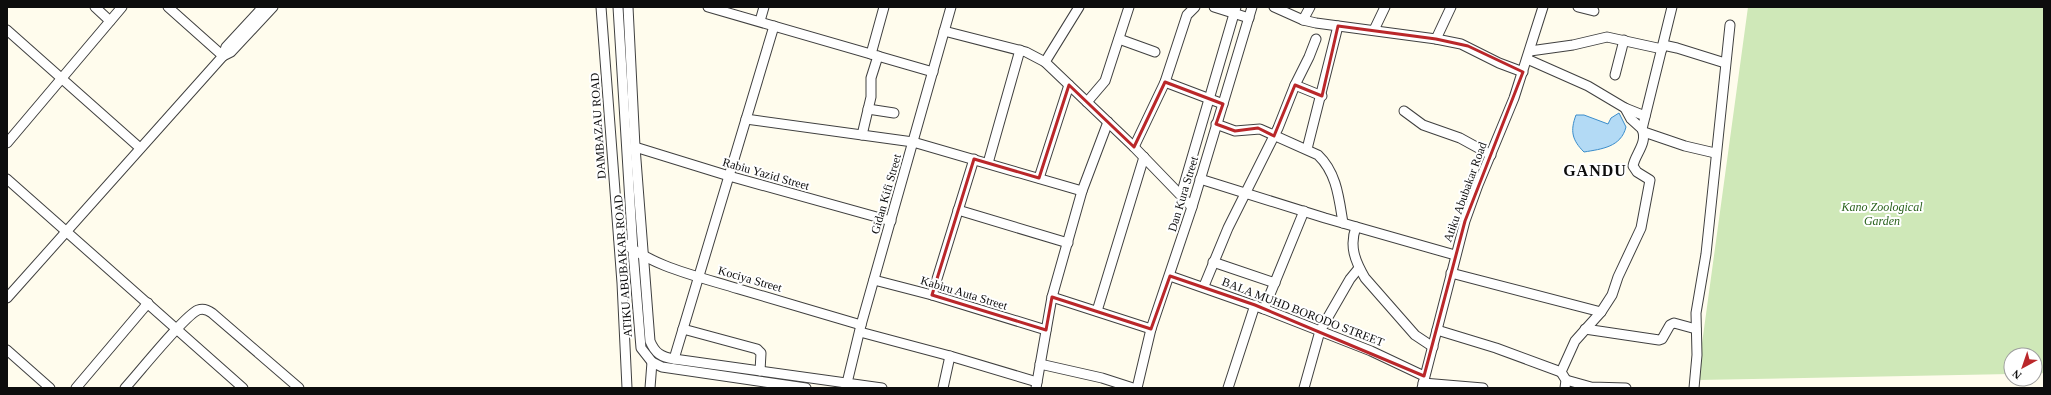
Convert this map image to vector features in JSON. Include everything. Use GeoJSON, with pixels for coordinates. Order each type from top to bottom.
{"type":"FeatureCollection","features":[{"type":"Feature","properties":{"kind":"street"},"geometry":{"type":"LineString","coordinates":[[95,7],[110,22]]}},
{"type":"Feature","properties":{"kind":"street"},"geometry":{"type":"LineString","coordinates":[[7,143],[122,7]]}},
{"type":"Feature","properties":{"kind":"street"},"geometry":{"type":"LineString","coordinates":[[168,7],[223,56]]}},
{"type":"Feature","properties":{"kind":"street"},"geometry":{"type":"LineString","coordinates":[[223,56],[226,47],[262,7]]}},
{"type":"Feature","properties":{"kind":"street"},"geometry":{"type":"LineString","coordinates":[[7,298],[223,56],[231,52],[273,7]]}},
{"type":"Feature","properties":{"kind":"street","name":"DAMBAZAU ROAD"},"geometry":{"type":"LineString","coordinates":[[601,7],[619,239],[627,388]]}},
{"type":"Feature","properties":{"kind":"street","name":"ATIKU ABUBAKAR ROAD"},"geometry":{"type":"LineString","coordinates":[[618,7],[633,251],[642,348],[652,362]]}},
{"type":"Feature","properties":{"kind":"street"},"geometry":{"type":"LineString","coordinates":[[628,7],[635,147],[645,258],[650,341],[657,353],[674,359],[846,385],[882,388]]}},
{"type":"Feature","properties":{"kind":"street"},"geometry":{"type":"LineString","coordinates":[[708,7],[932,72]]}},
{"type":"Feature","properties":{"kind":"street"},"geometry":{"type":"LineString","coordinates":[[760,21],[764,7]]}},
{"type":"Feature","properties":{"kind":"street"},"geometry":{"type":"LineString","coordinates":[[862,135],[872,92],[871,78],[874,55],[884,7]]}},
{"type":"Feature","properties":{"kind":"street","name":"Gidan Kifi Street"},"geometry":{"type":"LineString","coordinates":[[846,385],[951,7]]}},
{"type":"Feature","properties":{"kind":"street"},"geometry":{"type":"LineString","coordinates":[[1087,102],[1105,81],[1129,7]]}},
{"type":"Feature","properties":{"kind":"street"},"geometry":{"type":"LineString","coordinates":[[1134,147],[1165,82],[1187,15],[1195,7]]}},
{"type":"Feature","properties":{"kind":"street"},"geometry":{"type":"LineString","coordinates":[[1214,7],[1235,10],[1249,18]]}},
{"type":"Feature","properties":{"kind":"street","name":"Dan Kura Street"},"geometry":{"type":"LineString","coordinates":[[1137,388],[1152,329],[1192,207],[1252,7]]}},
{"type":"Feature","properties":{"kind":"street"},"geometry":{"type":"LineString","coordinates":[[1274,7],[1303,20],[1436,39],[1468,46],[1498,63],[1523,72]]}},
{"type":"Feature","properties":{"kind":"street"},"geometry":{"type":"LineString","coordinates":[[1303,20],[1310,7]]}},
{"type":"Feature","properties":{"kind":"street"},"geometry":{"type":"LineString","coordinates":[[1374,30],[1385,7]]}},
{"type":"Feature","properties":{"kind":"street"},"geometry":{"type":"LineString","coordinates":[[1436,39],[1451,7]]}},
{"type":"Feature","properties":{"kind":"street","name":"Atiku Abubakar Road"},"geometry":{"type":"LineString","coordinates":[[1423,382],[1455,255],[1471,202],[1523,72],[1543,7]]}},
{"type":"Feature","properties":{"kind":"street"},"geometry":{"type":"LineString","coordinates":[[1578,7],[1594,11]]}},
{"type":"Feature","properties":{"kind":"street"},"geometry":{"type":"LineString","coordinates":[[1626,388],[1591,387],[1565,384],[1561,372],[1575,341],[1585,328],[1601,312],[1612,295],[1618,277],[1641,228],[1650,180],[1637,172],[1633,166],[1642,146],[1645,116],[1672,7]]}},
{"type":"Feature","properties":{"kind":"street"},"geometry":{"type":"LineString","coordinates":[[1045,62],[1075,8]]}},
{"type":"Feature","properties":{"kind":"street"},"geometry":{"type":"LineString","coordinates":[[1181,195],[1208,98],[1235,10]]}},
{"type":"Feature","properties":{"kind":"street"},"geometry":{"type":"LineString","coordinates":[[1688,388],[1694,388],[1697,355],[1696,313],[1706,254],[1715,153],[1726,82],[1725,63],[1730,25]]}},
{"type":"Feature","properties":{"kind":"street"},"geometry":{"type":"LineString","coordinates":[[674,359],[774,26]]}},
{"type":"Feature","properties":{"kind":"street"},"geometry":{"type":"LineString","coordinates":[[1307,149],[1322,96],[1338,26]]}},
{"type":"Feature","properties":{"kind":"street"},"geometry":{"type":"LineString","coordinates":[[7,30],[140,148]]}},
{"type":"Feature","properties":{"kind":"street"},"geometry":{"type":"LineString","coordinates":[[944,31],[1020,50],[1032,54],[1045,62],[1134,147],[1192,207]]}},
{"type":"Feature","properties":{"kind":"street"},"geometry":{"type":"LineString","coordinates":[[1528,55],[1607,37],[1662,47],[1725,63]]}},
{"type":"Feature","properties":{"kind":"street"},"geometry":{"type":"LineString","coordinates":[[1119,39],[1155,52]]}},
{"type":"Feature","properties":{"kind":"street"},"geometry":{"type":"LineString","coordinates":[[1204,286],[1213,262],[1245,192],[1274,136],[1316,39]]}},
{"type":"Feature","properties":{"kind":"street"},"geometry":{"type":"LineString","coordinates":[[1615,75],[1624,40]]}},
{"type":"Feature","properties":{"kind":"street"},"geometry":{"type":"LineString","coordinates":[[988,163],[1020,50]]}},
{"type":"Feature","properties":{"kind":"street"},"geometry":{"type":"LineString","coordinates":[[605,53],[621,53]]}},
{"type":"Feature","properties":{"kind":"street"},"geometry":{"type":"LineString","coordinates":[[1528,55],[1588,86],[1625,108],[1645,116]]}},
{"type":"Feature","properties":{"kind":"street"},"geometry":{"type":"LineString","coordinates":[[1165,82],[1223,104]]}},
{"type":"Feature","properties":{"kind":"street"},"geometry":{"type":"LineString","coordinates":[[1040,178],[1069,85]]}},
{"type":"Feature","properties":{"kind":"street"},"geometry":{"type":"LineString","coordinates":[[1295,85],[1322,96]]}},
{"type":"Feature","properties":{"kind":"street"},"geometry":{"type":"LineString","coordinates":[[1625,108],[1634,122],[1643,131],[1685,146],[1715,153]]}},
{"type":"Feature","properties":{"kind":"street"},"geometry":{"type":"LineString","coordinates":[[868,109],[894,113]]}},
{"type":"Feature","properties":{"kind":"street"},"geometry":{"type":"LineString","coordinates":[[1404,111],[1423,125],[1460,138],[1491,155]]}},
{"type":"Feature","properties":{"kind":"street"},"geometry":{"type":"LineString","coordinates":[[746,119],[913,142],[1082,190]]}},
{"type":"Feature","properties":{"kind":"street"},"geometry":{"type":"LineString","coordinates":[[1036,385],[1052,297],[1082,190],[1108,122]]}},
{"type":"Feature","properties":{"kind":"street"},"geometry":{"type":"LineString","coordinates":[[1216,124],[1235,131],[1258,128],[1307,149],[1321,158],[1336,182],[1343,223]]}},
{"type":"Feature","properties":{"kind":"street","name":"Rabiu Yazid Street"},"geometry":{"type":"LineString","coordinates":[[635,147],[729,176],[891,221]]}},
{"type":"Feature","properties":{"kind":"street"},"geometry":{"type":"LineString","coordinates":[[1097,311],[1144,157]]}},
{"type":"Feature","properties":{"kind":"street"},"geometry":{"type":"LineString","coordinates":[[932,295],[974,159]]}},
{"type":"Feature","properties":{"kind":"street"},"geometry":{"type":"LineString","coordinates":[[7,179],[243,388]]}},
{"type":"Feature","properties":{"kind":"street"},"geometry":{"type":"LineString","coordinates":[[1200,179],[1356,227],[1455,255]]}},
{"type":"Feature","properties":{"kind":"street"},"geometry":{"type":"LineString","coordinates":[[958,210],[1068,243]]}},
{"type":"Feature","properties":{"kind":"street"},"geometry":{"type":"LineString","coordinates":[[1264,309],[1304,211]]}},
{"type":"Feature","properties":{"kind":"street"},"geometry":{"type":"LineString","coordinates":[[1356,227],[1353,235],[1352,249],[1358,268],[1364,278],[1415,335],[1433,347]]}},
{"type":"Feature","properties":{"kind":"street","name":"Kociya Street"},"geometry":{"type":"LineString","coordinates":[[619,239],[633,251],[645,258],[698,277],[950,356],[1036,385]]}},
{"type":"Feature","properties":{"kind":"street"},"geometry":{"type":"LineString","coordinates":[[1213,262],[1275,283]]}},
{"type":"Feature","properties":{"kind":"street"},"geometry":{"type":"LineString","coordinates":[[1304,388],[1320,331],[1358,268]]}},
{"type":"Feature","properties":{"kind":"street"},"geometry":{"type":"LineString","coordinates":[[1451,273],[1601,312]]}},
{"type":"Feature","properties":{"kind":"street","name":"BALA MUHD BORODO STREET"},"geometry":{"type":"LineString","coordinates":[[1170,276],[1204,286],[1255,305],[1371,351],[1423,382]]}},
{"type":"Feature","properties":{"kind":"street","name":"Kabiru Auta Street"},"geometry":{"type":"LineString","coordinates":[[874,280],[932,295],[1046,330]]}},
{"type":"Feature","properties":{"kind":"street"},"geometry":{"type":"LineString","coordinates":[[1052,297],[1152,329]]}},
{"type":"Feature","properties":{"kind":"street"},"geometry":{"type":"LineString","coordinates":[[76,388],[148,303]]}},
{"type":"Feature","properties":{"kind":"street"},"geometry":{"type":"LineString","coordinates":[[1228,388],[1255,305]]}},
{"type":"Feature","properties":{"kind":"street"},"geometry":{"type":"LineString","coordinates":[[125,388],[177,329],[194,312],[200,309],[206,309],[212,313],[299,388]]}},
{"type":"Feature","properties":{"kind":"street"},"geometry":{"type":"LineString","coordinates":[[1585,328],[1659,340],[1662,339],[1670,325],[1674,323],[1696,329]]}},
{"type":"Feature","properties":{"kind":"street"},"geometry":{"type":"LineString","coordinates":[[683,329],[757,350],[761,353],[760,371]]}},
{"type":"Feature","properties":{"kind":"street"},"geometry":{"type":"LineString","coordinates":[[1437,330],[1496,348],[1561,372]]}},
{"type":"Feature","properties":{"kind":"street"},"geometry":{"type":"LineString","coordinates":[[7,350],[50,388]]}},
{"type":"Feature","properties":{"kind":"street"},"geometry":{"type":"LineString","coordinates":[[943,388],[950,356]]}},
{"type":"Feature","properties":{"kind":"street"},"geometry":{"type":"LineString","coordinates":[[650,388],[652,362],[672,370],[806,388]]}},
{"type":"Feature","properties":{"kind":"street"},"geometry":{"type":"LineString","coordinates":[[1040,364],[1102,378],[1133,388]]}},
{"type":"Feature","properties":{"kind":"street"},"geometry":{"type":"LineString","coordinates":[[1423,382],[1483,388]]}},
{"type":"Feature","properties":{"kind":"highlighted area"},"geometry":{"type":"Polygon","coordinates":[[[1338,26],[1436,39],[1468,46],[1523,72],[1465,221],[1424,376],[1255,305],[1170,276],[1151,329],[1052,297],[1046,330],[932,295],[974,159],[1039,178],[1069,85],[1134,147],[1165,82],[1223,104],[1216,124],[1235,131],[1258,128],[1274,136],[1295,85],[1322,96],[1338,26]]]}},
{"type":"Feature","properties":{"kind":"green space","name":"Kano Zoological Garden"},"geometry":{"type":"Polygon","coordinates":[[[1748,7],[2044,7],[2044,373],[2043,347],[2003,347],[2003,374],[1697,380],[1748,7]]]}},
{"type":"Feature","properties":{"kind":"water"},"geometry":{"type":"Polygon","coordinates":[[[1619,113],[1626,127],[1620,139],[1610,146],[1584,152],[1573,135],[1573,126],[1576,115],[1584,115],[1608,124],[1611,118],[1619,113]]]}},
{"type":"Feature","properties":{"kind":"district","name":"GANDU"},"geometry":{"type":"Point","coordinates":[1595,170]}}]}
